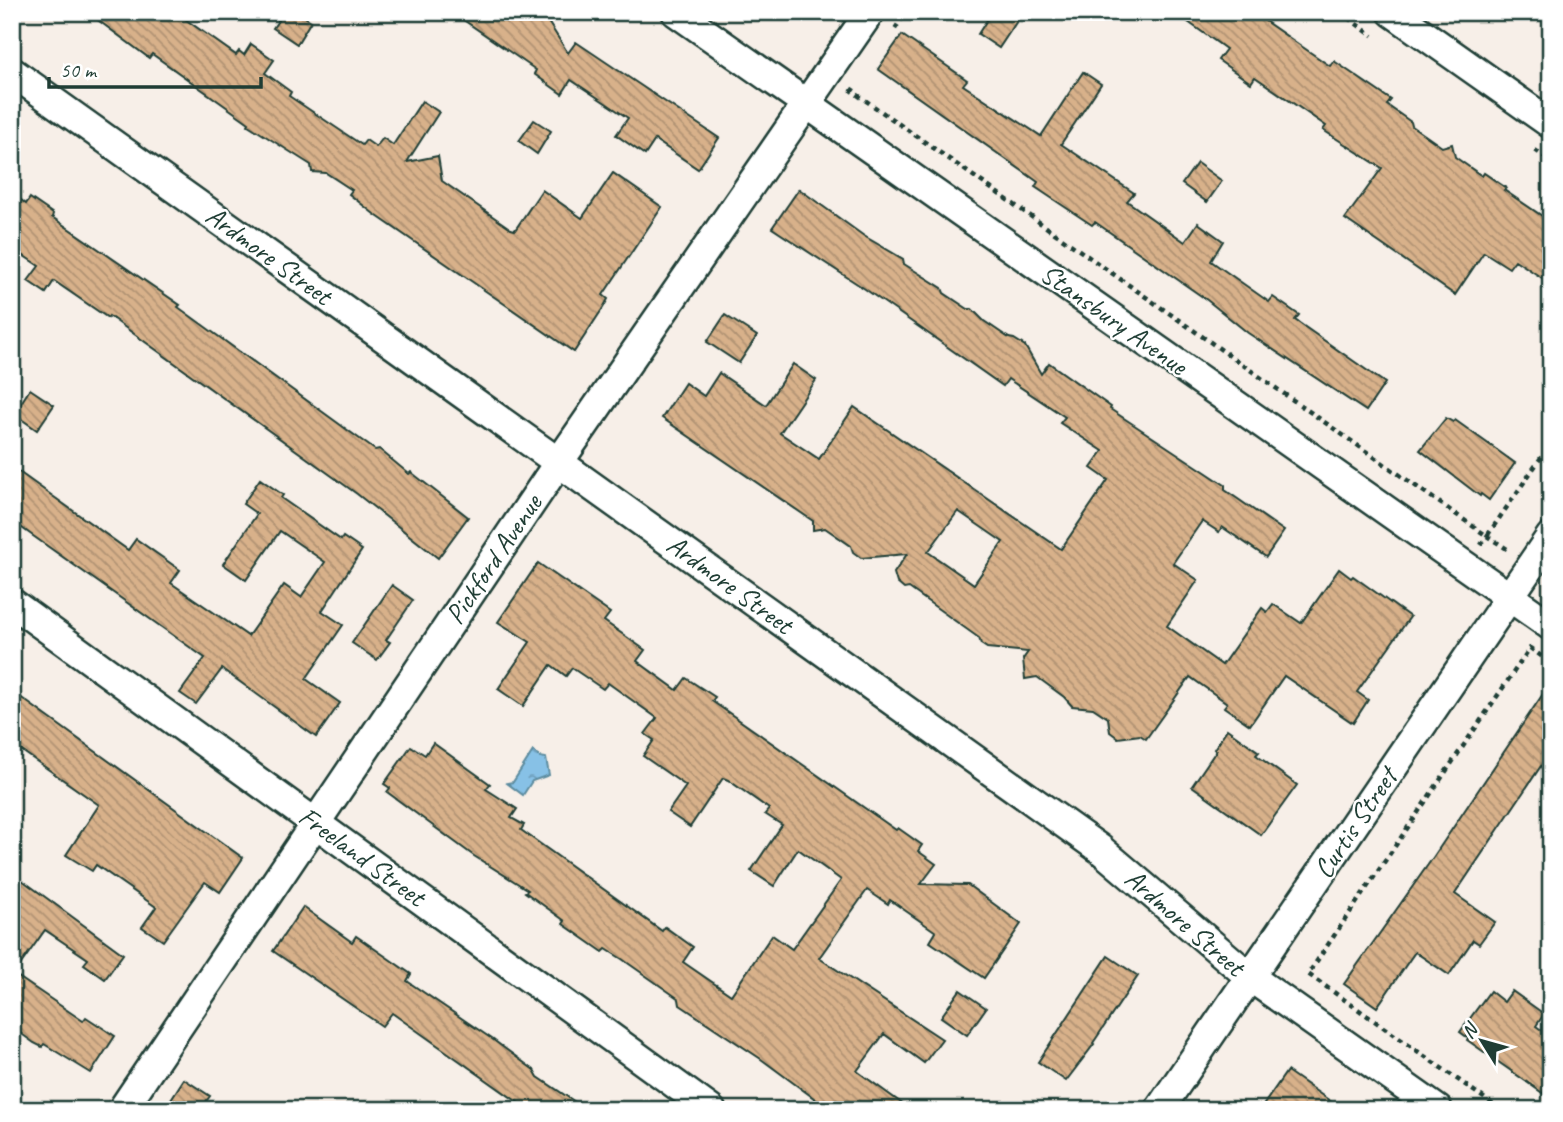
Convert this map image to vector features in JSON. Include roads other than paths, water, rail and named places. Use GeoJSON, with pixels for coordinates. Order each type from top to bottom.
{"type":"FeatureCollection","features":[{"type":"Feature","properties":{"kind":"street","name":"Stansbury Avenue"},"geometry":{"type":"LineString","coordinates":[[676,12],[1551,626]]}},
{"type":"Feature","properties":{"kind":"street","name":"Pickford Avenue"},"geometry":{"type":"LineString","coordinates":[[122,1110],[559,462],[870,12]]}},
{"type":"Feature","properties":{"kind":"street"},"geometry":{"type":"LineString","coordinates":[[1392,12],[1551,124]]}},
{"type":"Feature","properties":{"kind":"street","name":"Ardmore Street"},"geometry":{"type":"LineString","coordinates":[[12,72],[1100,849],[1250,977],[1438,1110]]}},
{"type":"Feature","properties":{"kind":"street","name":"Curtis Street"},"geometry":{"type":"LineString","coordinates":[[1159,1110],[1551,536]]}},
{"type":"Feature","properties":{"kind":"street","name":"Freeland Street"},"geometry":{"type":"LineString","coordinates":[[12,603],[711,1110]]}},
{"type":"Feature","properties":{"kind":"water"},"geometry":{"type":"Polygon","coordinates":[[[533,751],[546,758],[549,775],[532,781],[523,795],[507,783],[513,782],[533,751]]]}}]}
